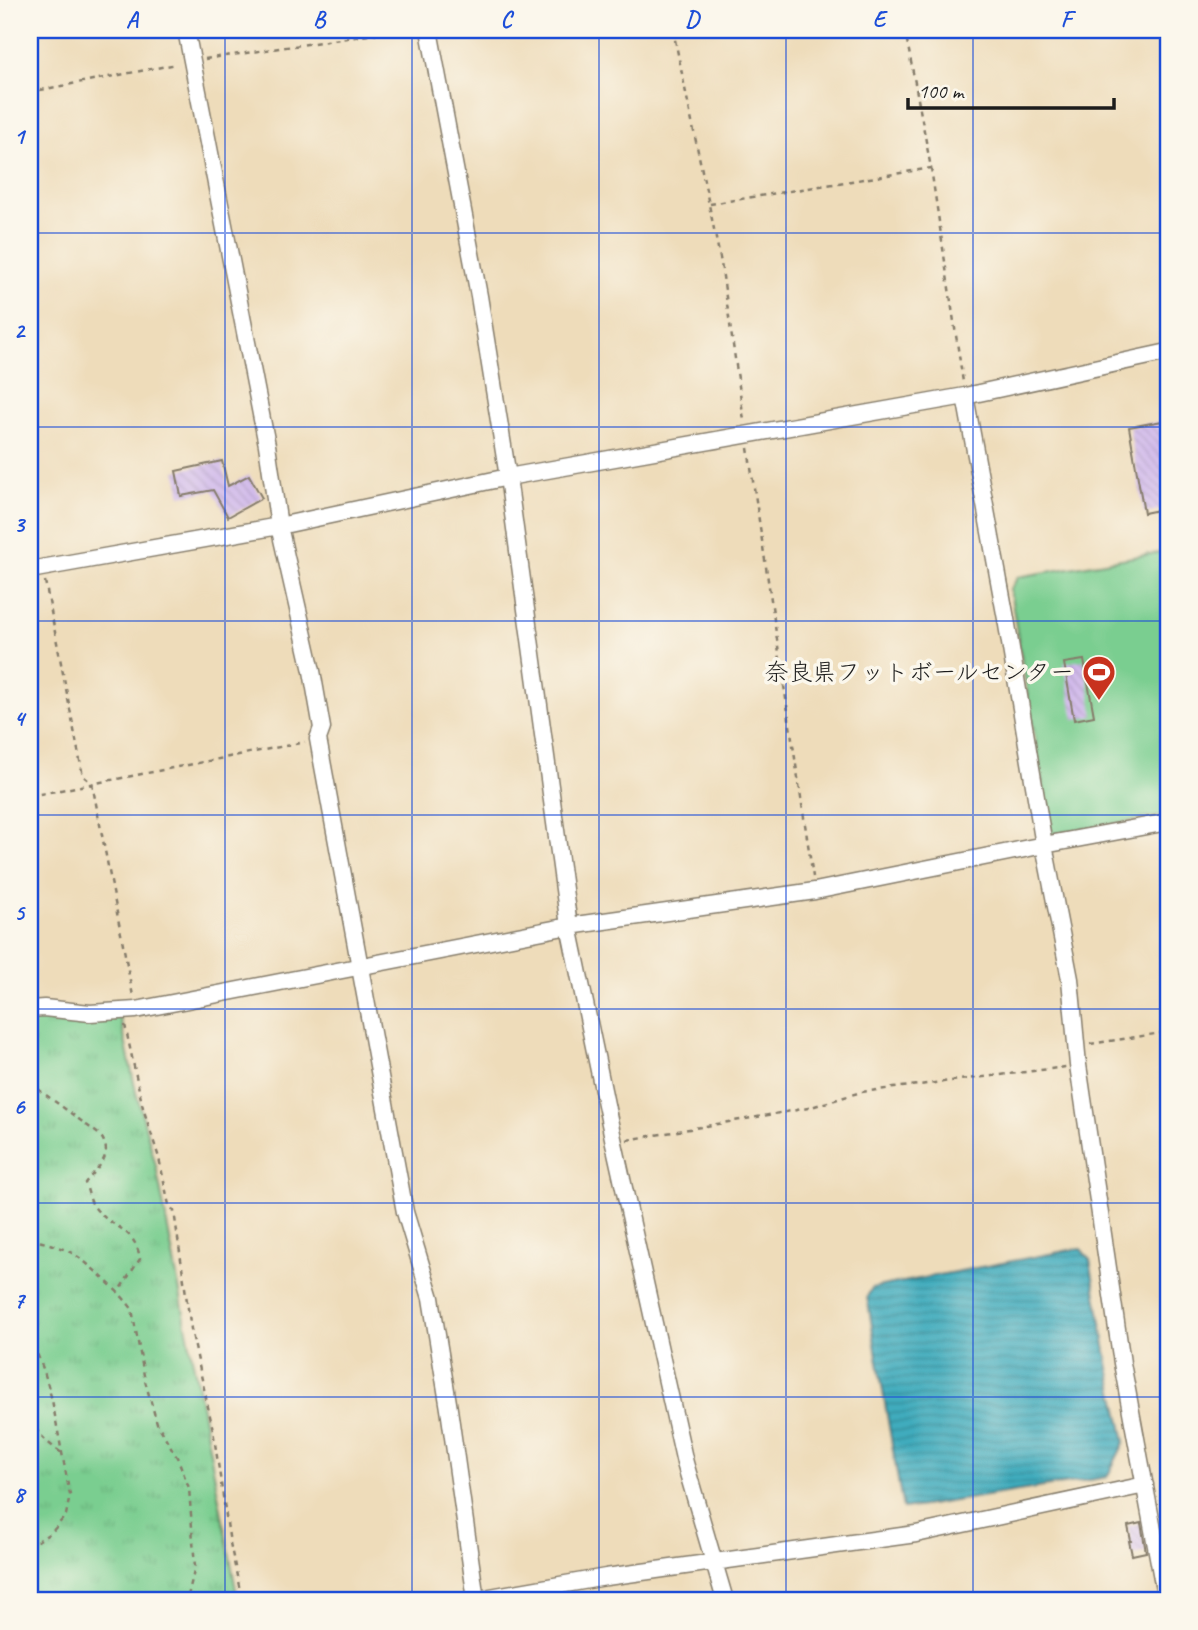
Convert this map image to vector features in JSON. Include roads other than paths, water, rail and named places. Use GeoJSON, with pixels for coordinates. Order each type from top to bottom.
{"type":"FeatureCollection","features":[{"type":"Feature","properties":{"kind":"street"},"geometry":{"type":"LineString","coordinates":[[186,30],[267,445],[279,526],[312,671],[322,728],[318,739],[405,1212],[431,1298],[449,1409],[474,1600],[606,1577],[916,1534],[1145,1485]]}},
{"type":"Feature","properties":{"kind":"street"},"geometry":{"type":"LineString","coordinates":[[429,30],[479,296],[508,477],[569,926],[685,1463],[725,1600]]}},
{"type":"Feature","properties":{"kind":"street"},"geometry":{"type":"LineString","coordinates":[[36,569],[279,526],[508,477],[965,396],[1168,352]]}},
{"type":"Feature","properties":{"kind":"street"},"geometry":{"type":"LineString","coordinates":[[965,396],[1070,979],[1078,1065],[1122,1363],[1166,1600]]}},
{"type":"Feature","properties":{"kind":"street"},"geometry":{"type":"LineString","coordinates":[[30,1009],[90,1013],[129,1010],[569,926],[815,891],[1168,821]]}},
{"type":"Feature","properties":{"kind":"water"},"geometry":{"type":"Polygon","coordinates":[[[1080,1248],[1090,1260],[1125,1441],[1107,1477],[903,1509],[867,1297],[872,1288],[1080,1248]]]}},
{"type":"Feature","properties":{"kind":"place","name":"奈良県フットボールセンター"},"geometry":{"type":"Point","coordinates":[1099,702]}}]}
